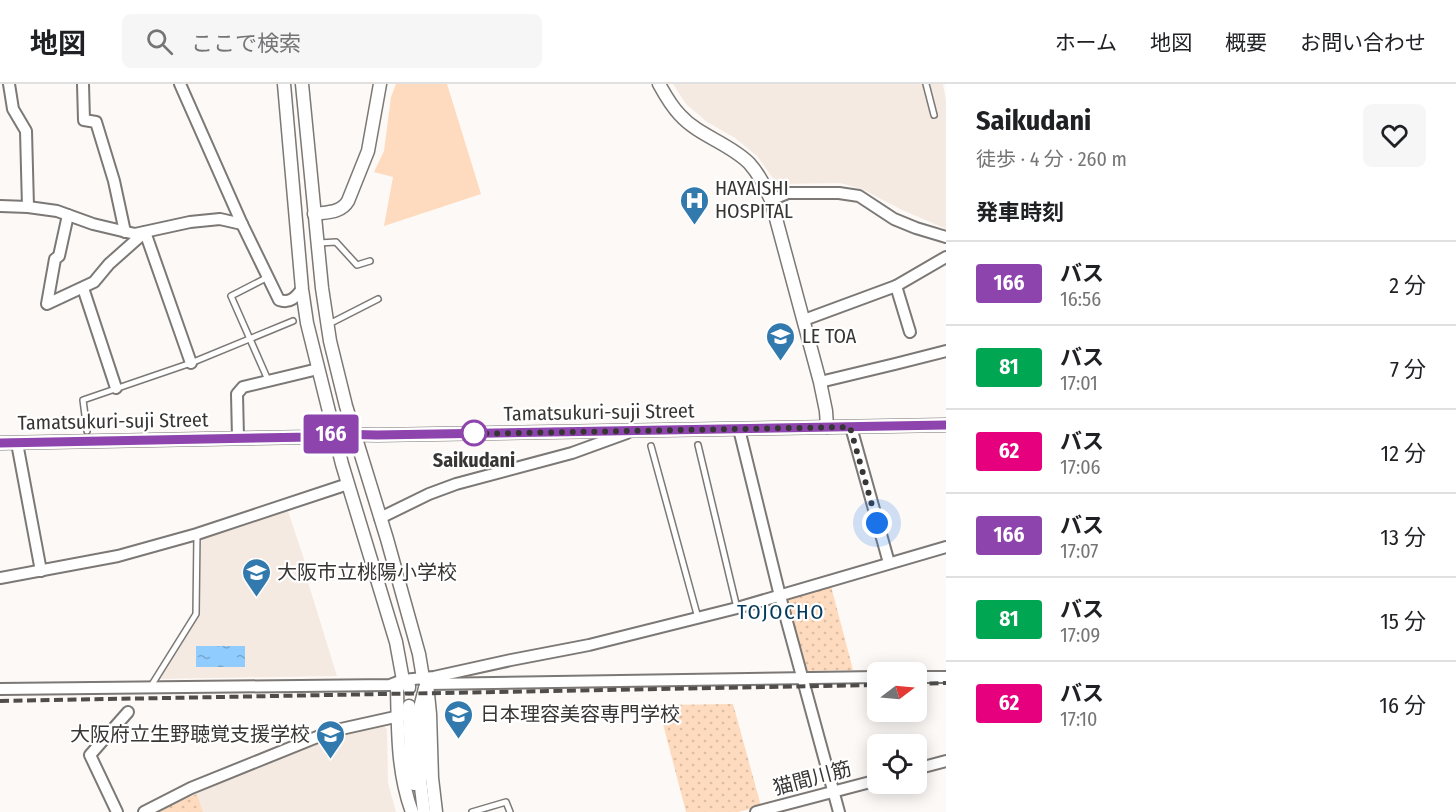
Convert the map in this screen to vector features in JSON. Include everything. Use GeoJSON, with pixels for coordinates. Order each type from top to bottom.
{"type":"FeatureCollection","features":[{"type":"Feature","properties":{"kind":"street"},"geometry":{"type":"LineString","coordinates":[[9,84],[13,109],[26,131],[28,207]]}},
{"type":"Feature","properties":{"kind":"street"},"geometry":{"type":"LineString","coordinates":[[83,84],[84,120],[96,122],[114,181],[125,232]]}},
{"type":"Feature","properties":{"kind":"street"},"geometry":{"type":"LineString","coordinates":[[180,84],[242,224],[279,300],[285,302],[295,298],[302,289]]}},
{"type":"Feature","properties":{"kind":"street"},"geometry":{"type":"LineString","coordinates":[[284,84],[307,323],[334,434],[396,642],[406,684]]}},
{"type":"Feature","properties":{"kind":"street"},"geometry":{"type":"LineString","coordinates":[[302,84],[317,244],[330,341],[346,406],[356,434],[425,681],[422,697],[399,747],[412,812]]}},
{"type":"Feature","properties":{"kind":"street"},"geometry":{"type":"LineString","coordinates":[[314,214],[339,210],[346,206],[368,152],[380,84]]}},
{"type":"Feature","properties":{"kind":"street"},"geometry":{"type":"LineString","coordinates":[[659,84],[680,116],[700,131],[727,146],[749,164],[762,181],[771,200],[804,320],[820,382],[827,427]]}},
{"type":"Feature","properties":{"kind":"street"},"geometry":{"type":"LineString","coordinates":[[771,200],[788,193],[839,193],[859,196],[894,219],[946,237]]}},
{"type":"Feature","properties":{"kind":"street"},"geometry":{"type":"LineString","coordinates":[[0,206],[57,211],[93,224],[135,234],[190,222],[220,219],[242,224]]}},
{"type":"Feature","properties":{"kind":"street"},"geometry":{"type":"LineString","coordinates":[[68,215],[59,256],[55,259],[47,304],[94,282],[109,264],[145,232]]}},
{"type":"Feature","properties":{"kind":"street"},"geometry":{"type":"LineString","coordinates":[[145,232],[191,363]]}},
{"type":"Feature","properties":{"kind":"street"},"geometry":{"type":"LineString","coordinates":[[804,320],[896,286],[946,257]]}},
{"type":"Feature","properties":{"kind":"street"},"geometry":{"type":"LineString","coordinates":[[896,286],[910,332]]}},
{"type":"Feature","properties":{"kind":"street"},"geometry":{"type":"LineString","coordinates":[[83,288],[116,388]]}},
{"type":"Feature","properties":{"kind":"street"},"geometry":{"type":"LineString","coordinates":[[820,382],[946,351]]}},
{"type":"Feature","properties":{"kind":"street"},"geometry":{"type":"LineString","coordinates":[[238,438],[238,391],[243,387],[268,380],[318,369]]}},
{"type":"Feature","properties":{"kind":"street","name":"Tamatsukuri-suji Street"},"geometry":{"type":"LineString","coordinates":[[0,443],[312,437],[334,434],[946,425]]}},
{"type":"Feature","properties":{"kind":"street"},"geometry":{"type":"LineString","coordinates":[[850,427],[889,563]]}},
{"type":"Feature","properties":{"kind":"street"},"geometry":{"type":"LineString","coordinates":[[739,429],[780,596],[839,812]]}},
{"type":"Feature","properties":{"kind":"street"},"geometry":{"type":"LineString","coordinates":[[380,518],[429,494],[456,484],[572,453],[633,430]]}},
{"type":"Feature","properties":{"kind":"street"},"geometry":{"type":"LineString","coordinates":[[17,443],[41,571]]}},
{"type":"Feature","properties":{"kind":"street"},"geometry":{"type":"LineString","coordinates":[[0,578],[118,556],[197,534],[348,484]]}},
{"type":"Feature","properties":{"kind":"street"},"geometry":{"type":"LineString","coordinates":[[425,681],[512,660],[589,645],[737,608],[946,547]]}},
{"type":"Feature","properties":{"kind":"street"},"geometry":{"type":"LineString","coordinates":[[0,689],[390,685],[425,681],[867,677]]}},
{"type":"Feature","properties":{"kind":"street"},"geometry":{"type":"LineString","coordinates":[[927,677],[946,677]]}},
{"type":"Feature","properties":{"kind":"street"},"geometry":{"type":"LineString","coordinates":[[406,684],[398,687],[414,713],[432,778],[436,812]]}},
{"type":"Feature","properties":{"kind":"street"},"geometry":{"type":"LineString","coordinates":[[117,812],[90,755],[128,712]]}},
{"type":"Feature","properties":{"kind":"street"},"geometry":{"type":"LineString","coordinates":[[144,812],[191,788],[332,731],[414,713]]}},
{"type":"Feature","properties":{"kind":"street"},"geometry":{"type":"LineString","coordinates":[[414,713],[412,773],[419,812]]}},
{"type":"Feature","properties":{"kind":"street"},"geometry":{"type":"LineString","coordinates":[[414,713],[424,812]]}},
{"type":"Feature","properties":{"kind":"street"},"geometry":{"type":"LineString","coordinates":[[927,766],[946,761]]}},
{"type":"Feature","properties":{"kind":"street","name":"猫間川筋"},"geometry":{"type":"LineString","coordinates":[[756,812],[867,783]]}},
{"type":"Feature","properties":{"kind":"lane"},"geometry":{"type":"LineString","coordinates":[[926,84],[934,115]]}},
{"type":"Feature","properties":{"kind":"lane"},"geometry":{"type":"LineString","coordinates":[[317,244],[336,242],[357,265],[370,261]]}},
{"type":"Feature","properties":{"kind":"lane"},"geometry":{"type":"LineString","coordinates":[[268,380],[231,296],[269,276]]}},
{"type":"Feature","properties":{"kind":"lane"},"geometry":{"type":"LineString","coordinates":[[328,325],[378,298]]}},
{"type":"Feature","properties":{"kind":"lane"},"geometry":{"type":"LineString","coordinates":[[87,430],[83,400],[191,363],[293,321]]}},
{"type":"Feature","properties":{"kind":"lane"},"geometry":{"type":"LineString","coordinates":[[698,445],[737,608]]}},
{"type":"Feature","properties":{"kind":"lane"},"geometry":{"type":"LineString","coordinates":[[651,446],[698,618]]}},
{"type":"Feature","properties":{"kind":"lane"},"geometry":{"type":"LineString","coordinates":[[150,687],[196,614],[197,534]]}},
{"type":"Feature","properties":{"kind":"lane"},"geometry":{"type":"LineString","coordinates":[[472,812],[506,802],[510,812]]}},
{"type":"Feature","properties":{"kind":"shaded area"},"geometry":{"type":"Polygon","coordinates":[[[396,84],[447,84],[481,194],[384,226],[393,177],[374,172],[384,151],[391,97],[396,84]]]}},
{"type":"Feature","properties":{"kind":"shaded area"},"geometry":{"type":"Polygon","coordinates":[[[673,84],[943,84],[946,101],[946,229],[862,189],[840,183],[777,184],[757,156],[735,138],[707,122],[686,104],[673,84]]]}},
{"type":"Feature","properties":{"kind":"shaded area","name":"大阪市立桃陽小学校"},"geometry":{"type":"Polygon","coordinates":[[[287,508],[311,580],[308,582],[337,676],[159,679],[199,613],[199,539],[214,535],[213,531],[287,508]]]}},
{"type":"Feature","properties":{"kind":"shaded area"},"geometry":{"type":"Polygon","coordinates":[[[831,586],[853,670],[808,671],[805,668],[787,602],[791,597],[831,586]]]}},
{"type":"Feature","properties":{"kind":"shaded area"},"geometry":{"type":"Polygon","coordinates":[[[733,704],[761,806],[738,812],[686,812],[658,705],[733,704]]]}},
{"type":"Feature","properties":{"kind":"shaded area","name":"大阪府立生野聴覚支援学校"},"geometry":{"type":"Polygon","coordinates":[[[380,723],[387,729],[388,783],[396,812],[203,812],[196,792],[334,736],[380,723]]]}},
{"type":"Feature","properties":{"kind":"shaded area"},"geometry":{"type":"Polygon","coordinates":[[[197,794],[203,812],[157,812],[171,804],[197,794]]]}},
{"type":"Feature","properties":{"kind":"water"},"geometry":{"type":"Polygon","coordinates":[[[196,646],[245,646],[245,667],[196,667],[196,646]]]}},
{"type":"Feature","properties":{"kind":"railway"},"geometry":{"type":"LineString","coordinates":[[927,684],[946,683]]}},
{"type":"Feature","properties":{"kind":"railway"},"geometry":{"type":"LineString","coordinates":[[0,701],[867,685]]}},
{"type":"Feature","properties":{"kind":"bus line","name":"166"},"geometry":{"type":"LineString","coordinates":[[0,443],[312,437],[334,434],[946,425]]}},
{"type":"Feature","properties":{"kind":"place","name":"HAYAISHI HOSPITAL"},"geometry":{"type":"Point","coordinates":[694,226]}},
{"type":"Feature","properties":{"kind":"place","name":"LE TOA"},"geometry":{"type":"Point","coordinates":[781,362]}},
{"type":"Feature","properties":{"kind":"place","name":"Saikudani"},"geometry":{"type":"Point","coordinates":[474,433]}},
{"type":"Feature","properties":{"kind":"place","name":"大阪市立桃陽小学校"},"geometry":{"type":"Point","coordinates":[256,598]}},
{"type":"Feature","properties":{"kind":"place","name":"日本理容美容専門学校"},"geometry":{"type":"Point","coordinates":[459,740]}},
{"type":"Feature","properties":{"kind":"place","name":"大阪府立生野聴覚支援学校"},"geometry":{"type":"Point","coordinates":[331,760]}},
{"type":"Feature","properties":{"kind":"district","name":"TOJOCHO"},"geometry":{"type":"Point","coordinates":[781,612]}},
{"type":"Feature","properties":{"kind":"route"},"geometry":{"type":"LineString","coordinates":[[474,433],[464,434],[850,427],[877,523]]}}]}
